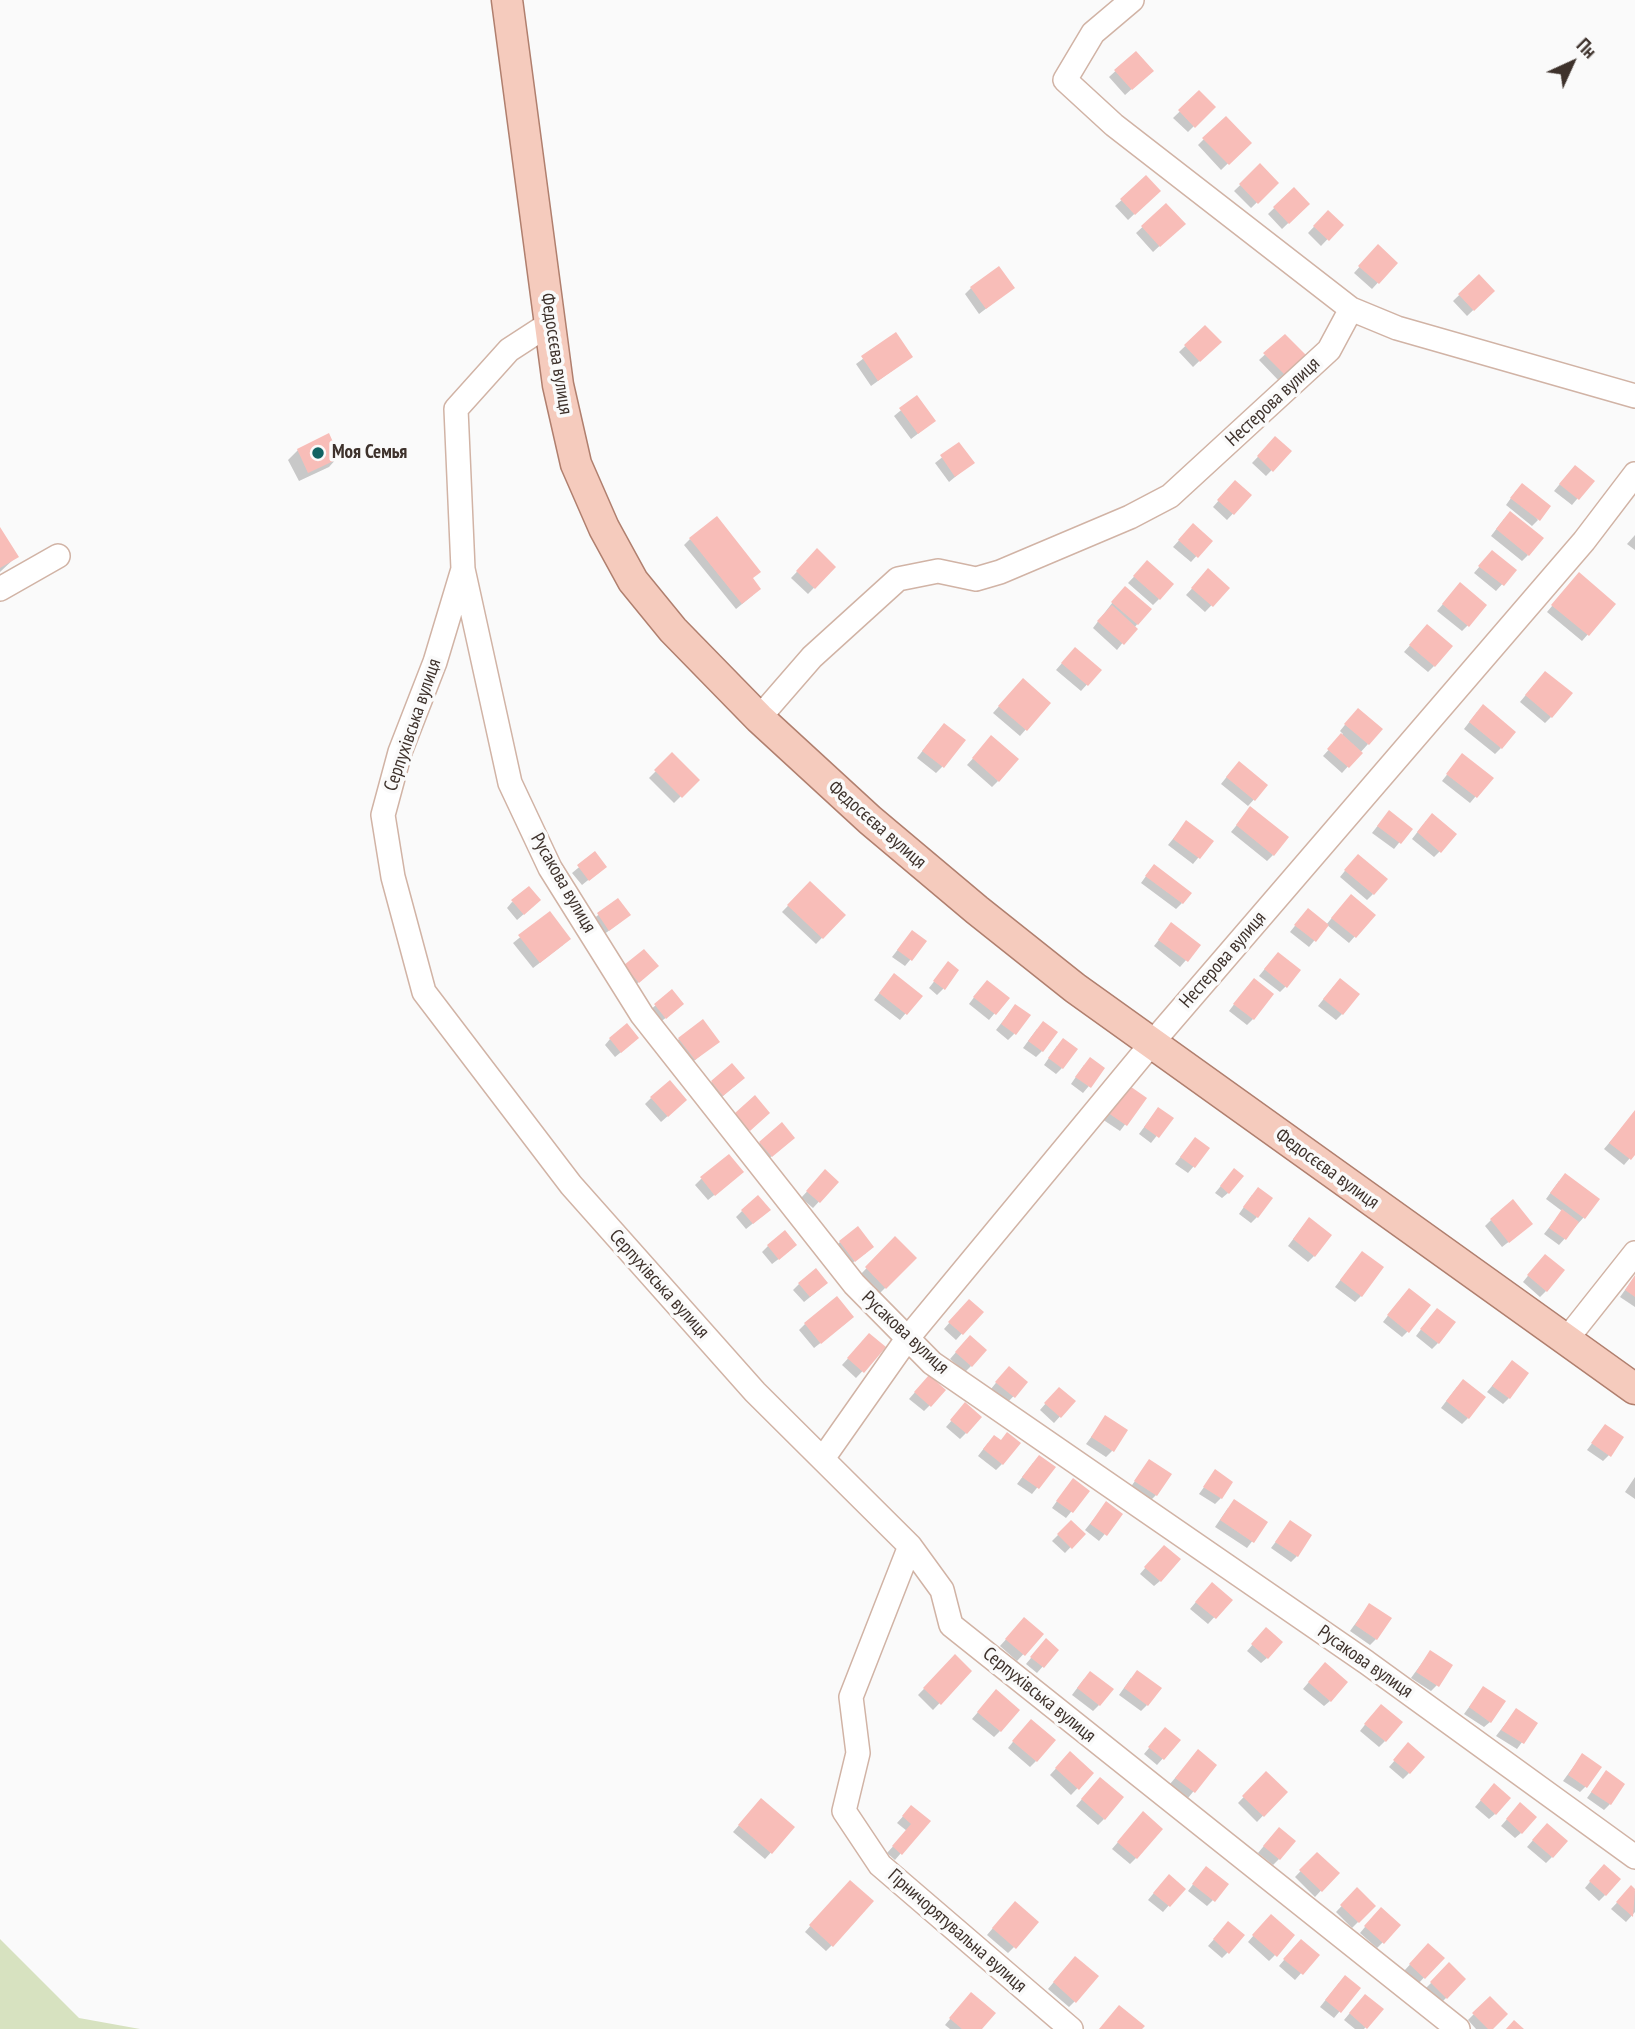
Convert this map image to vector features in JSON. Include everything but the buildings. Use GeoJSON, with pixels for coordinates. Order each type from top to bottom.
{"type":"FeatureCollection","features":[{"type":"Feature","properties":{"kind":"main road","name":"Федосєєва вулиця"},"geometry":{"type":"LineString","coordinates":[[507,0],[558,385],[576,464],[604,528],[633,581],[673,630],[759,718],[870,820],[977,911],[1152,1043],[1635,1389]]}},
{"type":"Feature","properties":{"kind":"street"},"geometry":{"type":"LineString","coordinates":[[1132,0],[1093,33],[1065,80],[1114,125],[1351,309],[1397,328],[1635,396]]}},
{"type":"Feature","properties":{"kind":"street","name":"Нестерова вулиця"},"geometry":{"type":"LineString","coordinates":[[759,718],[812,657],[898,579],[938,572],[976,579],[1000,572],[1130,517],[1170,496],[1329,350],[1351,309]]}},
{"type":"Feature","properties":{"kind":"street","name":"Серпухівська вулиця"},"geometry":{"type":"LineString","coordinates":[[549,324],[509,350],[456,409],[463,569],[435,662],[400,752],[383,815],[393,877],[424,992],[571,1185],[755,1392],[824,1457],[910,1546],[942,1590],[951,1625],[1458,2029]]}},
{"type":"Feature","properties":{"kind":"street","name":"Нестерова вулиця"},"geometry":{"type":"LineString","coordinates":[[824,1457],[907,1339],[1152,1043],[1566,562],[1635,474]]}},
{"type":"Feature","properties":{"kind":"street"},"geometry":{"type":"LineString","coordinates":[[0,589],[58,556]]}},
{"type":"Feature","properties":{"kind":"street","name":"Русакова вулиця"},"geometry":{"type":"LineString","coordinates":[[463,569],[510,783],[550,868],[642,1015],[854,1284],[932,1363],[1366,1662],[1635,1857]]}},
{"type":"Feature","properties":{"kind":"street"},"geometry":{"type":"LineString","coordinates":[[1566,1340],[1635,1253]]}},
{"type":"Feature","properties":{"kind":"street","name":"Гірничорятувальна вулиця"},"geometry":{"type":"LineString","coordinates":[[910,1546],[851,1697],[858,1753],[844,1811],[880,1865],[1070,2029]]}},
{"type":"Feature","properties":{"kind":"green space"},"geometry":{"type":"Polygon","coordinates":[[[0,1939],[79,2018],[140,2029],[0,2029],[0,1939]]]}},
{"type":"Feature","properties":{"kind":"place","name":"Моя Семья"},"geometry":{"type":"Point","coordinates":[318,453]}}]}
